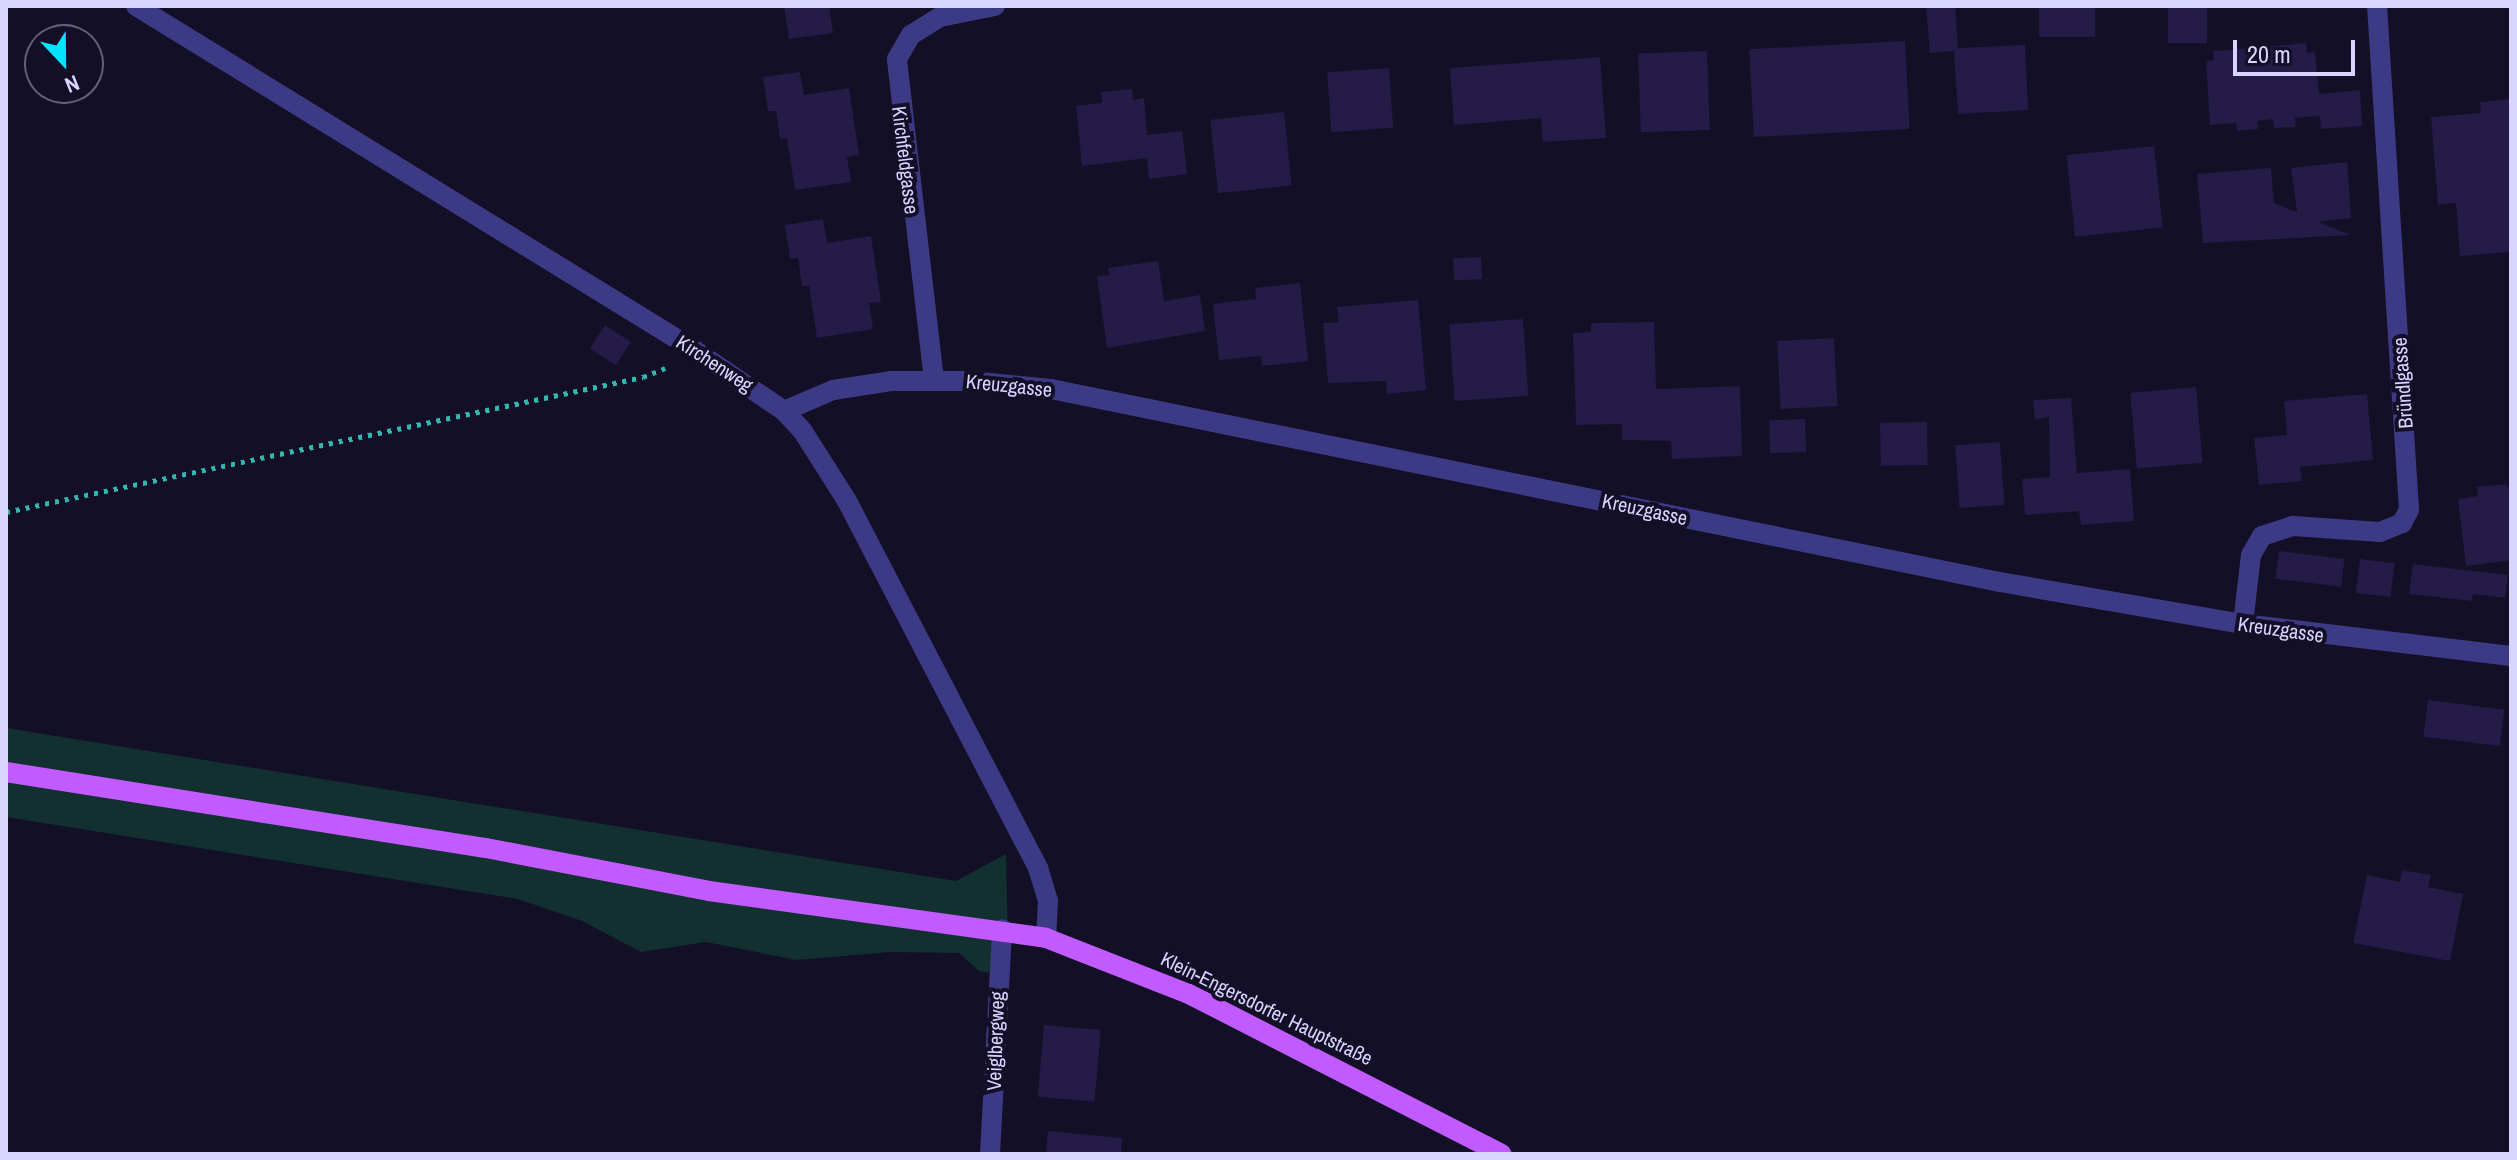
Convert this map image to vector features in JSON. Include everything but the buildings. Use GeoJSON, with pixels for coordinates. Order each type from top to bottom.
{"type":"FeatureCollection","features":[{"type":"Feature","properties":{"kind":"main road","name":"Klein-Engersdorfer Hauptstraße"},"geometry":{"type":"LineString","coordinates":[[6,772],[486,848],[709,891],[1002,929],[1046,938],[1189,994],[1501,1154]]}},
{"type":"Feature","properties":{"kind":"street","name":"Kirchenweg"},"geometry":{"type":"LineString","coordinates":[[136,6],[690,347],[784,411],[802,430],[847,501],[1038,868],[1048,901],[1046,938]]}},
{"type":"Feature","properties":{"kind":"street","name":"Kirchfeldgasse"},"geometry":{"type":"LineString","coordinates":[[934,380],[897,59],[911,35],[940,17],[995,6]]}},
{"type":"Feature","properties":{"kind":"street","name":"Bründlgasse"},"geometry":{"type":"LineString","coordinates":[[2243,624],[2251,555],[2262,536],[2293,526],[2380,532],[2402,523],[2409,510],[2377,6]]}},
{"type":"Feature","properties":{"kind":"street","name":"Kreuzgasse"},"geometry":{"type":"LineString","coordinates":[[784,411],[833,390],[934,380],[1051,389],[1135,403],[2000,582],[2243,624],[2511,656]]}},
{"type":"Feature","properties":{"kind":"street","name":"Veiglbergweg"},"geometry":{"type":"LineString","coordinates":[[990,1154],[1002,929]]}},
{"type":"Feature","properties":{"kind":"path"},"geometry":{"type":"LineString","coordinates":[[6,512],[643,377],[671,364],[690,347]]}},
{"type":"Feature","properties":{"kind":"green space"},"geometry":{"type":"Polygon","coordinates":[[[6,728],[956,881],[1006,854],[1009,976],[979,971],[959,953],[890,952],[796,960],[706,942],[641,952],[582,921],[518,899],[6,817],[6,728]]]}}]}
